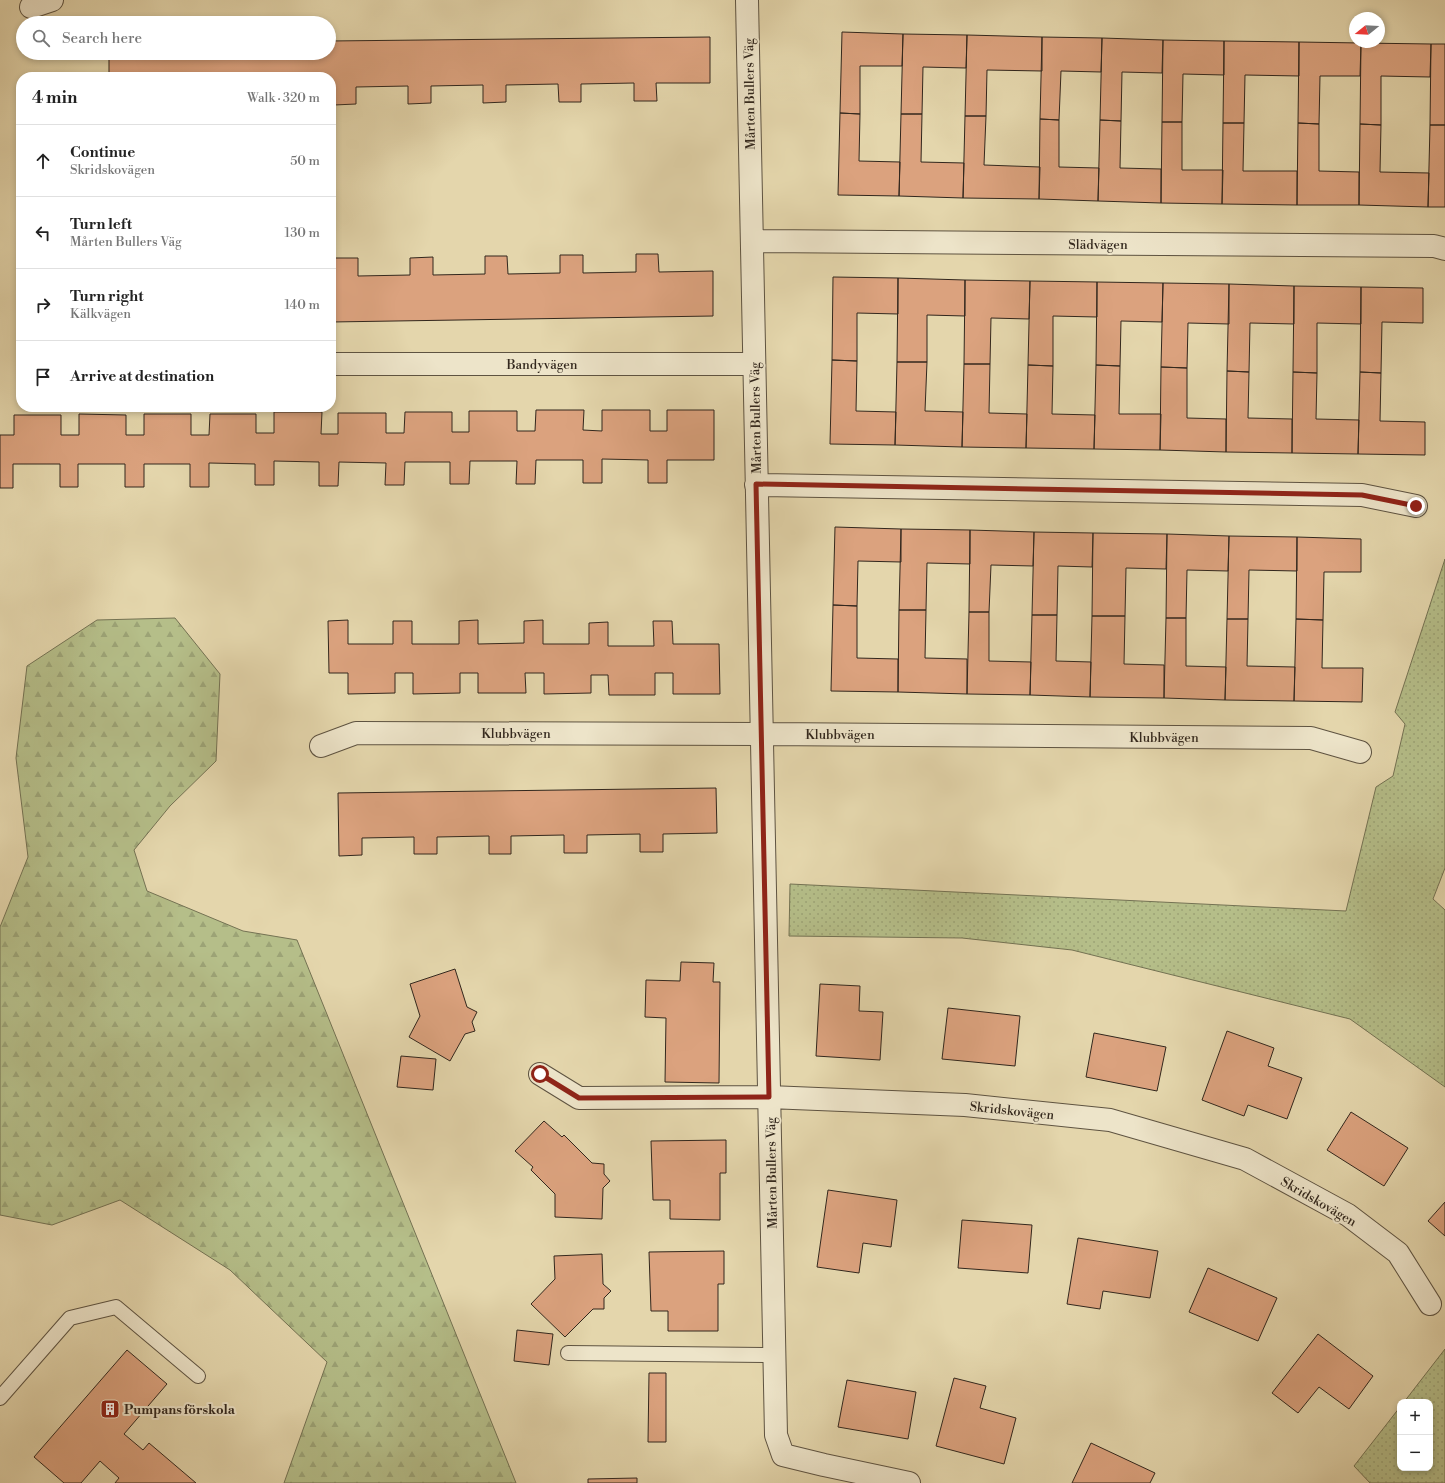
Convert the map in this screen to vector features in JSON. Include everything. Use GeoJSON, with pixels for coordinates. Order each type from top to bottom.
{"type":"FeatureCollection","features":[{"type":"Feature","properties":{"kind":"street"},"geometry":{"type":"LineString","coordinates":[[31,7],[52,0]]}},
{"type":"Feature","properties":{"kind":"street","name":"Mårten Bullers Väg"},"geometry":{"type":"LineString","coordinates":[[747,0],[776,1435],[783,1455],[909,1483]]}},
{"type":"Feature","properties":{"kind":"street","name":"Slädvägen"},"geometry":{"type":"LineString","coordinates":[[752,241],[1434,246],[1445,249]]}},
{"type":"Feature","properties":{"kind":"street","name":"Bandyvägen"},"geometry":{"type":"LineString","coordinates":[[336,364],[754,364]]}},
{"type":"Feature","properties":{"kind":"street"},"geometry":{"type":"LineString","coordinates":[[756,484],[1362,495],[1416,506]]}},
{"type":"Feature","properties":{"kind":"street","name":"Klubbvägen"},"geometry":{"type":"LineString","coordinates":[[321,746],[356,733],[762,734],[1311,738],[1360,752]]}},
{"type":"Feature","properties":{"kind":"street","name":"Skridskovägen"},"geometry":{"type":"LineString","coordinates":[[540,1074],[579,1098],[769,1097],[965,1105],[1110,1120],[1245,1159],[1348,1215],[1398,1253],[1430,1304]]}},
{"type":"Feature","properties":{"kind":"lane"},"geometry":{"type":"LineString","coordinates":[[0,1398],[70,1318],[116,1307],[198,1376]]}},
{"type":"Feature","properties":{"kind":"lane"},"geometry":{"type":"LineString","coordinates":[[568,1353],[774,1355]]}},
{"type":"Feature","properties":{"kind":"green space"},"geometry":{"type":"Polygon","coordinates":[[[1445,559],[1445,868],[1433,899],[1445,910],[1445,1087],[1350,1019],[1072,950],[962,938],[789,936],[790,884],[1346,911],[1376,787],[1393,776],[1405,724],[1395,712],[1445,559]]]}},
{"type":"Feature","properties":{"kind":"green space"},"geometry":{"type":"Polygon","coordinates":[[[175,618],[220,674],[216,761],[170,806],[134,850],[147,891],[243,931],[297,940],[516,1483],[284,1483],[327,1362],[230,1270],[120,1200],[52,1225],[0,1215],[0,927],[28,857],[16,758],[27,666],[97,620],[175,618]]]}},
{"type":"Feature","properties":{"kind":"green space"},"geometry":{"type":"Polygon","coordinates":[[[1445,1349],[1445,1483],[1370,1483],[1354,1466],[1397,1411],[1397,1471],[1433,1471],[1433,1399],[1406,1399],[1445,1349]]]}},
{"type":"Feature","properties":{"kind":"building"},"geometry":{"type":"Polygon","coordinates":[[[842,32],[903,34],[902,66],[860,66],[860,114],[840,113],[842,32]]]}},
{"type":"Feature","properties":{"kind":"building"},"geometry":{"type":"Polygon","coordinates":[[[903,34],[967,35],[966,68],[923,67],[922,114],[901,114],[903,34]]]}},
{"type":"Feature","properties":{"kind":"building"},"geometry":{"type":"Polygon","coordinates":[[[967,35],[1042,37],[1042,71],[987,70],[986,116],[965,116],[967,35]]]}},
{"type":"Feature","properties":{"kind":"building"},"geometry":{"type":"Polygon","coordinates":[[[710,37],[710,83],[656,83],[657,101],[634,101],[634,83],[581,84],[581,102],[559,102],[558,84],[506,85],[506,102],[483,103],[483,85],[431,86],[431,103],[408,104],[408,86],[356,87],[356,104],[336,105],[336,72],[109,72],[109,60],[336,60],[336,41],[710,37]]]}},
{"type":"Feature","properties":{"kind":"building"},"geometry":{"type":"Polygon","coordinates":[[[1042,37],[1102,38],[1101,72],[1061,71],[1059,120],[1040,119],[1042,37]]]}},
{"type":"Feature","properties":{"kind":"building"},"geometry":{"type":"Polygon","coordinates":[[[1102,38],[1163,40],[1162,73],[1122,72],[1121,121],[1100,120],[1102,38]]]}},
{"type":"Feature","properties":{"kind":"building"},"geometry":{"type":"Polygon","coordinates":[[[1163,40],[1224,41],[1224,75],[1183,74],[1182,122],[1162,122],[1163,40]]]}},
{"type":"Feature","properties":{"kind":"building"},"geometry":{"type":"Polygon","coordinates":[[[1224,41],[1299,42],[1299,76],[1245,75],[1244,123],[1223,123],[1224,41]]]}},
{"type":"Feature","properties":{"kind":"building"},"geometry":{"type":"Polygon","coordinates":[[[1299,42],[1349,43],[1349,48],[1361,48],[1360,76],[1320,76],[1319,124],[1298,123],[1299,42]]]}},
{"type":"Feature","properties":{"kind":"building"},"geometry":{"type":"Polygon","coordinates":[[[1385,43],[1431,44],[1430,77],[1381,76],[1381,125],[1360,124],[1361,48],[1385,48],[1385,43]]]}},
{"type":"Feature","properties":{"kind":"building"},"geometry":{"type":"Polygon","coordinates":[[[1431,44],[1445,44],[1445,125],[1430,125],[1431,44]]]}},
{"type":"Feature","properties":{"kind":"building"},"geometry":{"type":"Polygon","coordinates":[[[840,113],[860,114],[859,161],[900,162],[899,196],[838,195],[840,113]]]}},
{"type":"Feature","properties":{"kind":"building"},"geometry":{"type":"Polygon","coordinates":[[[901,114],[922,114],[921,162],[964,163],[963,198],[899,196],[901,114]]]}},
{"type":"Feature","properties":{"kind":"building"},"geometry":{"type":"Polygon","coordinates":[[[965,116],[986,116],[984,165],[1040,167],[1039,199],[963,198],[965,116]]]}},
{"type":"Feature","properties":{"kind":"building"},"geometry":{"type":"Polygon","coordinates":[[[1040,119],[1059,120],[1059,167],[1099,168],[1098,201],[1039,199],[1040,119]]]}},
{"type":"Feature","properties":{"kind":"building"},"geometry":{"type":"Polygon","coordinates":[[[1100,120],[1121,121],[1120,168],[1161,169],[1161,203],[1098,201],[1100,120]]]}},
{"type":"Feature","properties":{"kind":"building"},"geometry":{"type":"Polygon","coordinates":[[[1162,122],[1182,122],[1182,170],[1223,170],[1222,204],[1161,203],[1162,122]]]}},
{"type":"Feature","properties":{"kind":"building"},"geometry":{"type":"Polygon","coordinates":[[[1223,123],[1244,123],[1243,171],[1297,171],[1297,205],[1222,204],[1223,123]]]}},
{"type":"Feature","properties":{"kind":"building"},"geometry":{"type":"Polygon","coordinates":[[[1298,123],[1319,124],[1319,171],[1359,172],[1359,205],[1297,205],[1298,123]]]}},
{"type":"Feature","properties":{"kind":"building"},"geometry":{"type":"Polygon","coordinates":[[[1360,124],[1381,125],[1380,172],[1429,173],[1428,207],[1359,205],[1360,124]]]}},
{"type":"Feature","properties":{"kind":"building"},"geometry":{"type":"Polygon","coordinates":[[[1430,125],[1445,125],[1445,207],[1428,207],[1430,125]]]}},
{"type":"Feature","properties":{"kind":"building"},"geometry":{"type":"Polygon","coordinates":[[[636,254],[658,254],[659,272],[713,271],[713,316],[336,322],[336,258],[358,258],[358,276],[410,275],[410,258],[433,257],[433,275],[485,274],[485,256],[507,256],[508,274],[560,273],[560,255],[583,255],[583,273],[636,272],[636,254]]]}},
{"type":"Feature","properties":{"kind":"building"},"geometry":{"type":"Polygon","coordinates":[[[833,277],[898,278],[898,314],[857,313],[857,361],[832,360],[833,277]]]}},
{"type":"Feature","properties":{"kind":"building"},"geometry":{"type":"Polygon","coordinates":[[[898,278],[965,280],[965,316],[927,315],[927,362],[897,362],[898,278]]]}},
{"type":"Feature","properties":{"kind":"building"},"geometry":{"type":"Polygon","coordinates":[[[965,280],[1030,281],[1029,319],[991,318],[990,364],[964,364],[965,280]]]}},
{"type":"Feature","properties":{"kind":"building"},"geometry":{"type":"Polygon","coordinates":[[[1030,281],[1097,282],[1097,317],[1053,316],[1053,366],[1028,365],[1030,281]]]}},
{"type":"Feature","properties":{"kind":"building"},"geometry":{"type":"Polygon","coordinates":[[[1097,282],[1163,283],[1162,322],[1121,321],[1120,366],[1096,365],[1097,282]]]}},
{"type":"Feature","properties":{"kind":"building"},"geometry":{"type":"Polygon","coordinates":[[[1163,283],[1229,284],[1229,324],[1188,323],[1187,368],[1161,367],[1163,283]]]}},
{"type":"Feature","properties":{"kind":"building"},"geometry":{"type":"Polygon","coordinates":[[[1229,284],[1294,286],[1294,324],[1250,323],[1249,372],[1227,371],[1229,284]]]}},
{"type":"Feature","properties":{"kind":"building"},"geometry":{"type":"Polygon","coordinates":[[[1294,286],[1361,287],[1361,324],[1317,323],[1317,373],[1293,372],[1294,286]]]}},
{"type":"Feature","properties":{"kind":"building"},"geometry":{"type":"Polygon","coordinates":[[[1361,287],[1423,288],[1423,323],[1382,322],[1381,373],[1360,372],[1361,287]]]}},
{"type":"Feature","properties":{"kind":"building"},"geometry":{"type":"Polygon","coordinates":[[[832,360],[857,361],[856,411],[896,412],[895,445],[830,444],[832,360]]]}},
{"type":"Feature","properties":{"kind":"building"},"geometry":{"type":"Polygon","coordinates":[[[897,362],[927,362],[925,411],[963,412],[962,447],[895,445],[897,362]]]}},
{"type":"Feature","properties":{"kind":"building"},"geometry":{"type":"Polygon","coordinates":[[[964,364],[990,364],[989,413],[1027,414],[1026,448],[962,447],[964,364]]]}},
{"type":"Feature","properties":{"kind":"building"},"geometry":{"type":"Polygon","coordinates":[[[1028,365],[1053,366],[1052,414],[1095,415],[1094,449],[1026,448],[1028,365]]]}},
{"type":"Feature","properties":{"kind":"building"},"geometry":{"type":"Polygon","coordinates":[[[1096,365],[1120,366],[1119,414],[1161,414],[1160,450],[1094,449],[1096,365]]]}},
{"type":"Feature","properties":{"kind":"building"},"geometry":{"type":"Polygon","coordinates":[[[1161,367],[1187,368],[1187,418],[1226,419],[1226,452],[1160,450],[1161,367]]]}},
{"type":"Feature","properties":{"kind":"building"},"geometry":{"type":"Polygon","coordinates":[[[1227,371],[1249,372],[1248,418],[1292,419],[1292,453],[1226,452],[1227,371]]]}},
{"type":"Feature","properties":{"kind":"building"},"geometry":{"type":"Polygon","coordinates":[[[1293,372],[1317,373],[1316,419],[1359,420],[1358,454],[1292,453],[1293,372]]]}},
{"type":"Feature","properties":{"kind":"building"},"geometry":{"type":"Polygon","coordinates":[[[1360,372],[1381,373],[1380,421],[1425,422],[1425,455],[1358,454],[1360,372]]]}},
{"type":"Feature","properties":{"kind":"building"},"geometry":{"type":"Polygon","coordinates":[[[536,410],[584,410],[583,430],[602,431],[602,410],[650,410],[650,431],[667,431],[667,410],[714,410],[714,460],[667,460],[667,483],[648,483],[648,460],[602,459],[602,483],[583,483],[583,460],[536,460],[535,484],[516,484],[517,461],[470,461],[469,484],[450,484],[450,462],[405,462],[404,485],[385,485],[386,463],[339,462],[338,486],[319,486],[319,462],[274,461],[274,485],[255,485],[255,464],[209,463],[209,487],[190,487],[190,464],[144,464],[144,487],[125,487],[125,464],[78,464],[78,487],[60,487],[60,464],[13,464],[13,488],[0,488],[0,435],[14,435],[14,415],[61,415],[61,435],[79,435],[79,414],[126,415],[126,435],[144,435],[144,414],[191,414],[191,435],[209,435],[210,414],[256,414],[256,433],[274,433],[274,412],[322,412],[321,434],[338,434],[338,413],[386,413],[386,433],[404,433],[405,412],[452,412],[452,432],[469,432],[469,411],[517,411],[517,431],[535,431],[536,410]]]}},
{"type":"Feature","properties":{"kind":"building"},"geometry":{"type":"Polygon","coordinates":[[[835,527],[901,529],[901,562],[858,561],[857,606],[833,605],[835,527]]]}},
{"type":"Feature","properties":{"kind":"building"},"geometry":{"type":"Polygon","coordinates":[[[901,529],[970,530],[970,564],[927,563],[926,610],[899,610],[901,529]]]}},
{"type":"Feature","properties":{"kind":"building"},"geometry":{"type":"Polygon","coordinates":[[[970,530],[1034,532],[1033,566],[991,565],[989,612],[969,612],[970,530]]]}},
{"type":"Feature","properties":{"kind":"building"},"geometry":{"type":"Polygon","coordinates":[[[1034,532],[1093,533],[1092,567],[1058,566],[1057,615],[1032,615],[1034,532]]]}},
{"type":"Feature","properties":{"kind":"building"},"geometry":{"type":"Polygon","coordinates":[[[1093,533],[1167,534],[1166,569],[1126,568],[1125,616],[1092,616],[1093,533]]]}},
{"type":"Feature","properties":{"kind":"building"},"geometry":{"type":"Polygon","coordinates":[[[1167,534],[1229,536],[1228,571],[1187,570],[1186,618],[1166,618],[1167,534]]]}},
{"type":"Feature","properties":{"kind":"building"},"geometry":{"type":"Polygon","coordinates":[[[1229,536],[1297,537],[1297,571],[1249,570],[1248,619],[1227,619],[1229,536]]]}},
{"type":"Feature","properties":{"kind":"building"},"geometry":{"type":"Polygon","coordinates":[[[1297,537],[1361,539],[1361,572],[1324,572],[1323,620],[1296,619],[1297,537]]]}},
{"type":"Feature","properties":{"kind":"building"},"geometry":{"type":"Polygon","coordinates":[[[833,605],[857,606],[857,658],[898,659],[898,692],[831,691],[833,605]]]}},
{"type":"Feature","properties":{"kind":"building"},"geometry":{"type":"Polygon","coordinates":[[[899,610],[926,610],[925,658],[967,659],[967,694],[898,692],[899,610]]]}},
{"type":"Feature","properties":{"kind":"building"},"geometry":{"type":"Polygon","coordinates":[[[969,612],[989,612],[989,661],[1031,662],[1030,695],[967,694],[969,612]]]}},
{"type":"Feature","properties":{"kind":"building"},"geometry":{"type":"Polygon","coordinates":[[[1032,615],[1057,615],[1056,661],[1091,662],[1090,697],[1030,695],[1032,615]]]}},
{"type":"Feature","properties":{"kind":"building"},"geometry":{"type":"Polygon","coordinates":[[[1092,616],[1125,616],[1124,664],[1164,665],[1164,698],[1090,697],[1092,616]]]}},
{"type":"Feature","properties":{"kind":"building"},"geometry":{"type":"Polygon","coordinates":[[[1166,618],[1186,618],[1186,666],[1226,667],[1225,700],[1164,698],[1166,618]]]}},
{"type":"Feature","properties":{"kind":"building"},"geometry":{"type":"Polygon","coordinates":[[[1227,619],[1248,619],[1247,666],[1295,667],[1294,701],[1225,700],[1227,619]]]}},
{"type":"Feature","properties":{"kind":"building"},"geometry":{"type":"Polygon","coordinates":[[[1296,619],[1323,620],[1322,668],[1363,668],[1362,702],[1294,701],[1296,619]]]}},
{"type":"Feature","properties":{"kind":"building"},"geometry":{"type":"Polygon","coordinates":[[[348,620],[348,644],[393,644],[393,621],[412,621],[412,644],[459,644],[459,621],[478,620],[478,644],[524,643],[524,621],[543,620],[543,644],[589,644],[589,623],[608,622],[608,646],[654,646],[653,621],[672,621],[673,644],[719,644],[720,694],[673,694],[673,673],[655,673],[655,695],[609,695],[608,675],[591,675],[591,693],[544,694],[544,673],[525,673],[526,693],[478,693],[478,673],[460,673],[460,693],[413,694],[413,673],[395,673],[395,693],[348,694],[348,673],[329,673],[328,621],[348,620]]]}},
{"type":"Feature","properties":{"kind":"building"},"geometry":{"type":"Polygon","coordinates":[[[716,788],[717,833],[663,834],[663,852],[640,852],[640,834],[587,835],[587,853],[564,853],[564,835],[511,836],[511,854],[489,854],[489,836],[437,837],[437,854],[414,854],[414,837],[362,838],[362,855],[339,856],[338,793],[716,788]]]}},
{"type":"Feature","properties":{"kind":"building"},"geometry":{"type":"Polygon","coordinates":[[[681,962],[714,963],[713,982],[720,982],[719,1083],[665,1082],[666,1018],[645,1017],[646,980],[680,981],[681,962]]]}},
{"type":"Feature","properties":{"kind":"building"},"geometry":{"type":"Polygon","coordinates":[[[455,969],[467,1007],[477,1012],[472,1022],[475,1031],[465,1034],[450,1061],[409,1037],[420,1016],[410,984],[455,969]]]}},
{"type":"Feature","properties":{"kind":"building"},"geometry":{"type":"Polygon","coordinates":[[[820,984],[860,986],[859,1011],[883,1012],[880,1060],[816,1056],[820,984]]]}},
{"type":"Feature","properties":{"kind":"building"},"geometry":{"type":"Polygon","coordinates":[[[948,1008],[1020,1016],[1015,1066],[942,1059],[948,1008]]]}},
{"type":"Feature","properties":{"kind":"building"},"geometry":{"type":"Polygon","coordinates":[[[1227,1031],[1274,1048],[1268,1066],[1302,1078],[1287,1119],[1248,1105],[1244,1116],[1202,1100],[1227,1031]]]}},
{"type":"Feature","properties":{"kind":"building"},"geometry":{"type":"Polygon","coordinates":[[[1094,1033],[1166,1047],[1157,1091],[1086,1077],[1094,1033]]]}},
{"type":"Feature","properties":{"kind":"building"},"geometry":{"type":"Polygon","coordinates":[[[401,1056],[436,1059],[433,1090],[397,1087],[401,1056]]]}},
{"type":"Feature","properties":{"kind":"building"},"geometry":{"type":"Polygon","coordinates":[[[1351,1112],[1408,1148],[1384,1186],[1327,1150],[1351,1112]]]}},
{"type":"Feature","properties":{"kind":"building"},"geometry":{"type":"Polygon","coordinates":[[[544,1121],[562,1137],[564,1135],[592,1163],[604,1164],[604,1174],[610,1181],[603,1188],[602,1219],[555,1217],[555,1194],[531,1170],[533,1167],[515,1151],[544,1121]]]}},
{"type":"Feature","properties":{"kind":"building"},"geometry":{"type":"Polygon","coordinates":[[[726,1140],[726,1173],[720,1173],[720,1220],[670,1219],[670,1200],[653,1200],[651,1141],[726,1140]]]}},
{"type":"Feature","properties":{"kind":"building"},"geometry":{"type":"Polygon","coordinates":[[[828,1190],[897,1200],[891,1247],[863,1243],[859,1273],[817,1267],[828,1190]]]}},
{"type":"Feature","properties":{"kind":"building"},"geometry":{"type":"Polygon","coordinates":[[[1445,1202],[1445,1236],[1428,1221],[1445,1202]]]}},
{"type":"Feature","properties":{"kind":"building"},"geometry":{"type":"Polygon","coordinates":[[[962,1220],[1032,1225],[1028,1273],[958,1268],[962,1220]]]}},
{"type":"Feature","properties":{"kind":"building"},"geometry":{"type":"Polygon","coordinates":[[[1078,1238],[1158,1251],[1150,1298],[1103,1291],[1100,1309],[1067,1304],[1078,1238]]]}},
{"type":"Feature","properties":{"kind":"building"},"geometry":{"type":"Polygon","coordinates":[[[724,1251],[724,1284],[718,1284],[718,1331],[668,1331],[668,1311],[651,1311],[649,1252],[724,1251]]]}},
{"type":"Feature","properties":{"kind":"building"},"geometry":{"type":"Polygon","coordinates":[[[602,1254],[603,1284],[611,1291],[604,1298],[604,1309],[593,1309],[565,1337],[531,1304],[555,1279],[554,1256],[602,1254]]]}},
{"type":"Feature","properties":{"kind":"building"},"geometry":{"type":"Polygon","coordinates":[[[1208,1268],[1277,1298],[1258,1341],[1189,1312],[1208,1268]]]}},
{"type":"Feature","properties":{"kind":"building"},"geometry":{"type":"Polygon","coordinates":[[[517,1330],[553,1334],[549,1365],[514,1361],[517,1330]]]}},
{"type":"Feature","properties":{"kind":"building"},"geometry":{"type":"Polygon","coordinates":[[[1318,1334],[1373,1376],[1349,1409],[1319,1387],[1298,1413],[1272,1393],[1318,1334]]]}},
{"type":"Feature","properties":{"kind":"building","name":"Pumpans förskola"},"geometry":{"type":"Polygon","coordinates":[[[127,1350],[167,1384],[124,1434],[143,1450],[149,1443],[196,1483],[115,1483],[119,1478],[100,1461],[81,1483],[64,1483],[34,1457],[127,1350]]]}},
{"type":"Feature","properties":{"kind":"building"},"geometry":{"type":"Polygon","coordinates":[[[649,1373],[666,1373],[666,1442],[648,1442],[649,1373]]]}},
{"type":"Feature","properties":{"kind":"building"},"geometry":{"type":"Polygon","coordinates":[[[954,1378],[986,1386],[980,1408],[1016,1418],[1004,1464],[936,1446],[954,1378]]]}},
{"type":"Feature","properties":{"kind":"building"},"geometry":{"type":"Polygon","coordinates":[[[847,1380],[916,1392],[908,1439],[838,1427],[847,1380]]]}},
{"type":"Feature","properties":{"kind":"building"},"geometry":{"type":"Polygon","coordinates":[[[1091,1443],[1155,1473],[1150,1483],[1072,1483],[1091,1443]]]}},
{"type":"Feature","properties":{"kind":"building"},"geometry":{"type":"Polygon","coordinates":[[[637,1478],[637,1483],[588,1483],[588,1479],[637,1478]]]}},
{"type":"Feature","properties":{"kind":"place","name":"Pumpans förskola"},"geometry":{"type":"Point","coordinates":[110,1409]}},
{"type":"Feature","properties":{"kind":"route"},"geometry":{"type":"LineString","coordinates":[[540,1074],[579,1098],[769,1097],[756,484],[1362,495],[1416,506]]}}]}
